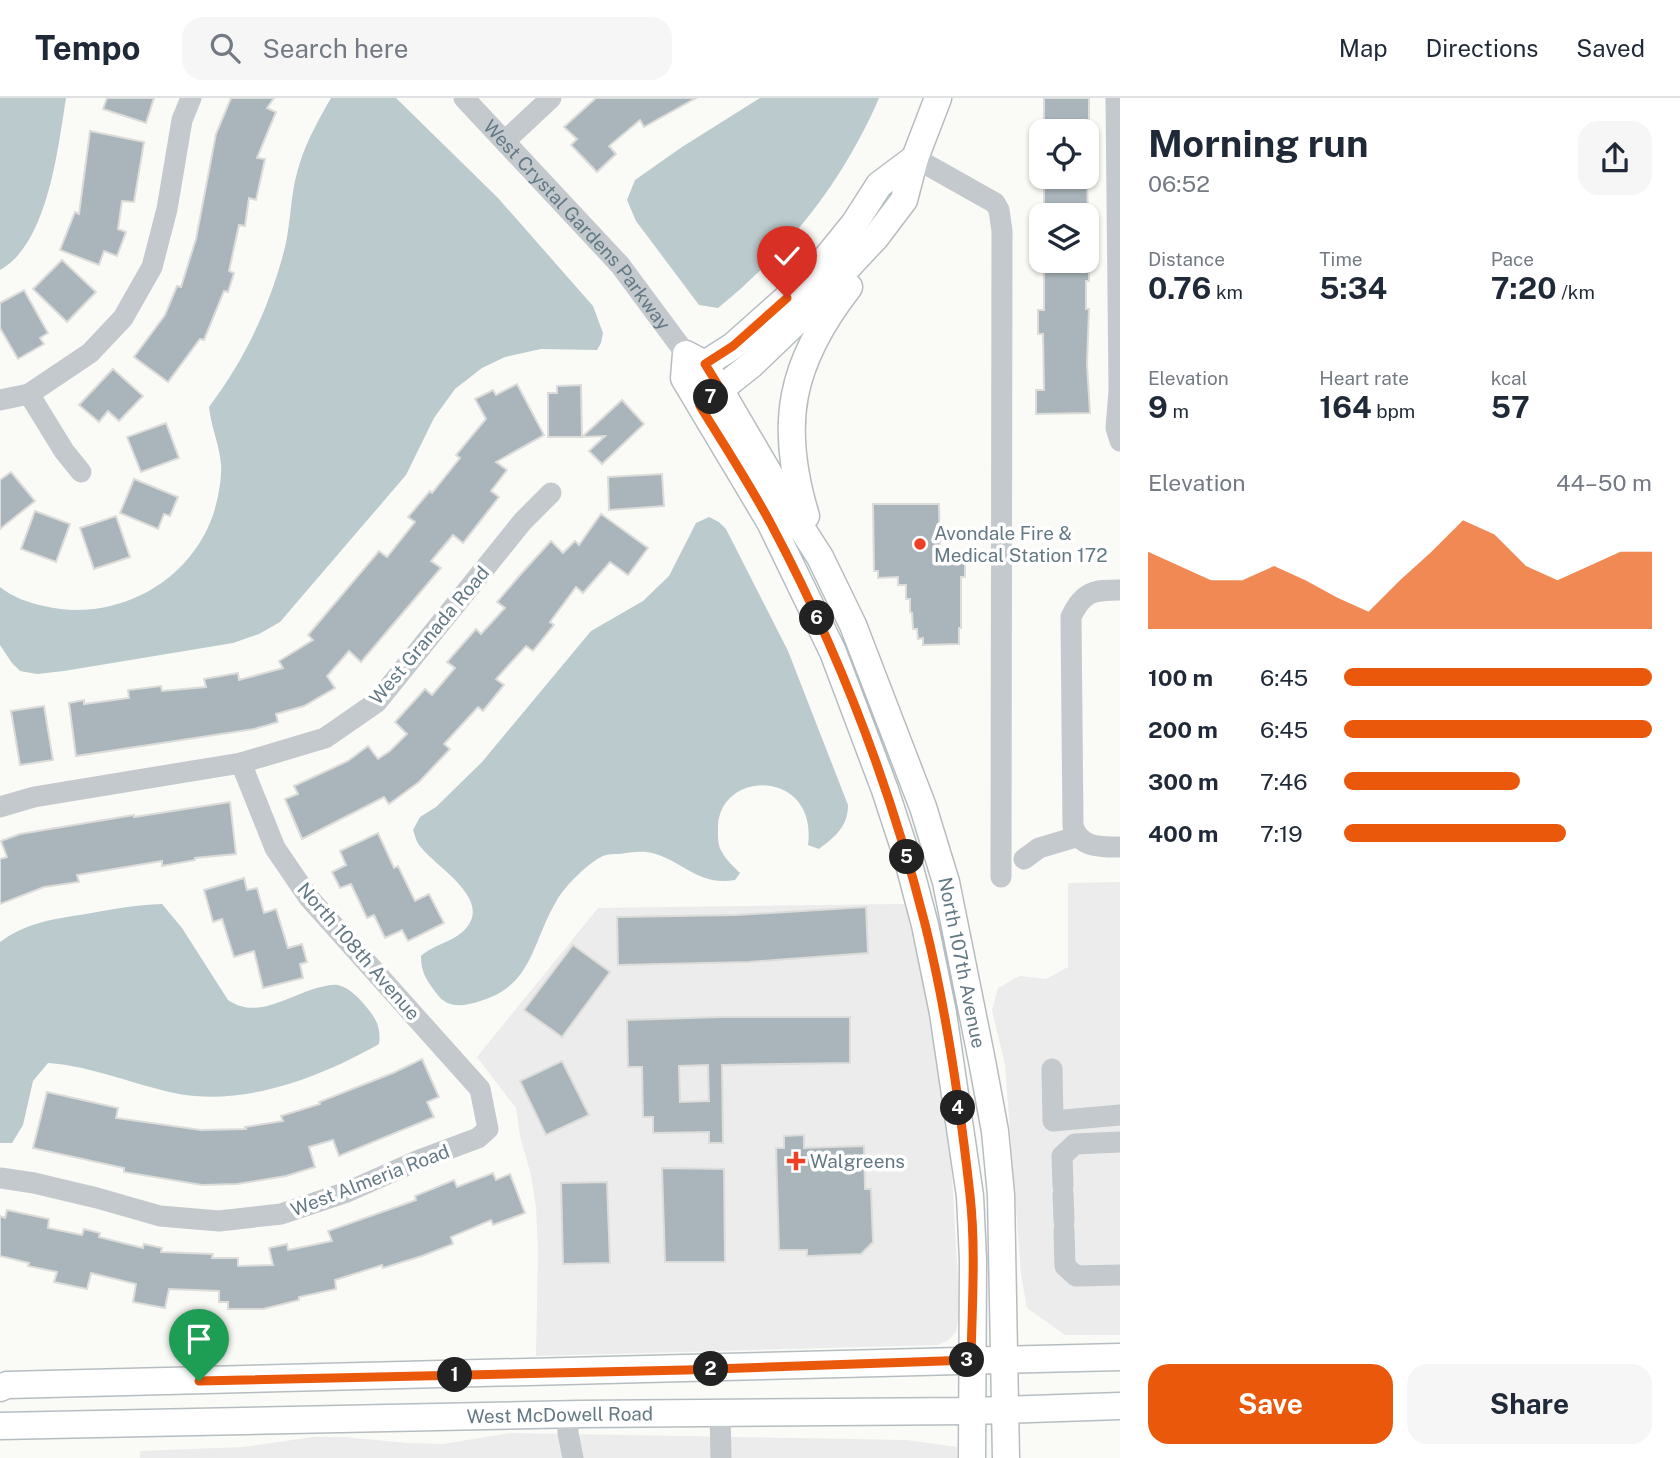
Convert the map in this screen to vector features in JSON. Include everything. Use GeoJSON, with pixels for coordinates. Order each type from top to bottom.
{"type":"FeatureCollection","features":[{"type":"Feature","properties":{"kind":"main road"},"geometry":{"type":"LineString","coordinates":[[700,380],[751,365],[800,318],[876,237],[904,200],[915,158],[938,98]]}},
{"type":"Feature","properties":{"kind":"main road"},"geometry":{"type":"LineString","coordinates":[[700,380],[820,265],[853,224],[879,185],[915,158]]}},
{"type":"Feature","properties":{"kind":"main road"},"geometry":{"type":"LineString","coordinates":[[820,557],[792,465],[790,436],[796,385],[805,356],[828,314],[863,269],[876,237]]}},
{"type":"Feature","properties":{"kind":"main road","name":"North 107th Avenue"},"geometry":{"type":"LineString","coordinates":[[700,380],[820,557],[855,628],[923,807],[946,882],[995,1131],[1002,1195],[1006,1458]]}},
{"type":"Feature","properties":{"kind":"main road","name":"North 107th Avenue"},"geometry":{"type":"LineString","coordinates":[[700,380],[827,640],[886,790],[907,857],[935,971],[957,1097],[970,1196],[973,1260],[972,1458]]}},
{"type":"Feature","properties":{"kind":"main road"},"geometry":{"type":"LineString","coordinates":[[827,640],[855,628]]}},
{"type":"Feature","properties":{"kind":"main road"},"geometry":{"type":"LineString","coordinates":[[0,1388],[7,1385],[1120,1357]]}},
{"type":"Feature","properties":{"kind":"main road","name":"West McDowell Road"},"geometry":{"type":"LineString","coordinates":[[0,1426],[568,1415],[971,1411],[1120,1406]]}},
{"type":"Feature","properties":{"kind":"street"},"geometry":{"type":"LineString","coordinates":[[0,400],[29,394],[90,353],[123,317],[152,267],[167,209],[182,120],[191,98]]}},
{"type":"Feature","properties":{"kind":"street","name":"West Crystal Gardens Parkway"},"geometry":{"type":"LineString","coordinates":[[464,98],[620,265],[700,380]]}},
{"type":"Feature","properties":{"kind":"street"},"geometry":{"type":"LineString","coordinates":[[506,140],[551,98]]}},
{"type":"Feature","properties":{"kind":"street"},"geometry":{"type":"LineString","coordinates":[[1116,98],[1119,391],[1116,428],[1120,441]]}},
{"type":"Feature","properties":{"kind":"street"},"geometry":{"type":"LineString","coordinates":[[915,158],[995,203],[1001,221],[1001,877]]}},
{"type":"Feature","properties":{"kind":"street"},"geometry":{"type":"LineString","coordinates":[[29,394],[64,451],[81,472]]}},
{"type":"Feature","properties":{"kind":"street","name":"West Granada Road"},"geometry":{"type":"LineString","coordinates":[[0,807],[34,797],[241,763],[325,737],[377,702],[523,521],[551,493]]}},
{"type":"Feature","properties":{"kind":"street"},"geometry":{"type":"LineString","coordinates":[[1076,837],[1073,827],[1072,617],[1082,599],[1092,592],[1120,590]]}},
{"type":"Feature","properties":{"kind":"street","name":"North 108th Avenue"},"geometry":{"type":"LineString","coordinates":[[241,763],[275,848],[309,898],[480,1089],[488,1129]]}},
{"type":"Feature","properties":{"kind":"street"},"geometry":{"type":"LineString","coordinates":[[1024,859],[1039,848],[1076,837],[1099,847],[1120,846]]}},
{"type":"Feature","properties":{"kind":"street"},"geometry":{"type":"LineString","coordinates":[[1052,1069],[1053,1121],[1120,1115]]}},
{"type":"Feature","properties":{"kind":"street","name":"West Almeria Road"},"geometry":{"type":"LineString","coordinates":[[0,1178],[72,1192],[160,1216],[219,1221],[292,1211],[347,1192],[419,1160],[478,1138],[488,1129]]}},
{"type":"Feature","properties":{"kind":"street"},"geometry":{"type":"LineString","coordinates":[[1120,1142],[1075,1144],[1062,1156],[1065,1266],[1076,1276],[1120,1275]]}},
{"type":"Feature","properties":{"kind":"street"},"geometry":{"type":"LineString","coordinates":[[720,1414],[721,1458]]}},
{"type":"Feature","properties":{"kind":"street"},"geometry":{"type":"LineString","coordinates":[[568,1415],[573,1458]]}},
{"type":"Feature","properties":{"kind":"shaded area"},"geometry":{"type":"Polygon","coordinates":[[[0,98],[66,98],[54,167],[40,217],[16,257],[0,270],[0,98]]]}},
{"type":"Feature","properties":{"kind":"shaded area"},"geometry":{"type":"Polygon","coordinates":[[[331,98],[396,98],[498,198],[593,306],[603,333],[601,343],[597,350],[541,349],[505,357],[482,368],[455,389],[434,418],[406,475],[280,622],[259,634],[233,643],[64,671],[37,674],[20,671],[0,645],[0,587],[27,601],[71,610],[123,602],[147,592],[169,577],[188,559],[203,537],[214,512],[221,476],[209,407],[244,353],[270,296],[285,246],[293,190],[301,158],[331,98]]]}},
{"type":"Feature","properties":{"kind":"shaded area"},"geometry":{"type":"Polygon","coordinates":[[[760,98],[879,98],[849,158],[790,239],[718,308],[699,305],[636,221],[627,200],[635,180],[760,98]]]}},
{"type":"Feature","properties":{"kind":"shaded area"},"geometry":{"type":"Polygon","coordinates":[[[709,517],[726,529],[788,651],[848,805],[843,825],[836,835],[819,849],[808,845],[807,820],[799,802],[785,791],[768,786],[751,787],[735,794],[723,806],[718,832],[722,852],[740,873],[735,880],[712,880],[651,853],[603,856],[584,869],[561,894],[518,977],[490,997],[469,1004],[447,1003],[440,998],[423,972],[421,956],[463,932],[472,916],[472,904],[458,883],[418,843],[413,830],[420,817],[436,807],[482,762],[591,631],[643,601],[669,576],[696,523],[709,517]]]}},
{"type":"Feature","properties":{"kind":"shaded area"},"geometry":{"type":"Polygon","coordinates":[[[1120,882],[1120,1335],[1065,1335],[1027,1308],[1021,1274],[1005,1065],[992,1010],[998,988],[1020,976],[1046,979],[1068,967],[1068,883],[1120,882]]]}},
{"type":"Feature","properties":{"kind":"shaded area"},"geometry":{"type":"Polygon","coordinates":[[[162,904],[182,928],[228,1000],[239,1006],[262,1007],[309,990],[338,985],[354,994],[371,1013],[379,1029],[379,1044],[308,1077],[282,1086],[230,1096],[179,1094],[81,1068],[48,1063],[33,1081],[23,1125],[12,1143],[0,1143],[0,942],[20,930],[52,920],[162,904]]]}},
{"type":"Feature","properties":{"kind":"shaded area"},"geometry":{"type":"Polygon","coordinates":[[[905,904],[929,1006],[951,1161],[960,1311],[956,1332],[947,1341],[937,1345],[536,1356],[538,1251],[531,1175],[520,1136],[516,1108],[477,1057],[598,908],[905,904]]]}},
{"type":"Feature","properties":{"kind":"shaded area"},"geometry":{"type":"Polygon","coordinates":[[[510,1433],[907,1440],[957,1447],[957,1458],[140,1458],[140,1451],[244,1447],[313,1437],[443,1444],[510,1433]]]}},
{"type":"Feature","properties":{"kind":"building"},"geometry":{"type":"Polygon","coordinates":[[[107,98],[154,98],[146,123],[103,109],[107,98]]]}},
{"type":"Feature","properties":{"kind":"building"},"geometry":{"type":"Polygon","coordinates":[[[231,98],[274,98],[267,108],[276,112],[257,158],[265,159],[256,200],[249,198],[245,226],[239,225],[229,271],[234,273],[228,292],[224,291],[204,340],[200,339],[168,382],[134,357],[165,315],[177,286],[181,287],[196,239],[216,134],[231,98]]]}},
{"type":"Feature","properties":{"kind":"building"},"geometry":{"type":"Polygon","coordinates":[[[596,98],[696,98],[644,127],[640,120],[609,146],[616,154],[597,172],[571,145],[577,139],[564,127],[596,98]]]}},
{"type":"Feature","properties":{"kind":"building"},"geometry":{"type":"Polygon","coordinates":[[[1044,98],[1089,98],[1089,119],[1044,119],[1044,98]]]}},
{"type":"Feature","properties":{"kind":"building"},"geometry":{"type":"Polygon","coordinates":[[[90,131],[144,142],[134,202],[122,201],[118,229],[126,232],[117,256],[104,251],[99,265],[60,250],[75,212],[79,214],[90,131]]]}},
{"type":"Feature","properties":{"kind":"building"},"geometry":{"type":"Polygon","coordinates":[[[1044,189],[1087,189],[1088,203],[1044,203],[1044,189]]]}},
{"type":"Feature","properties":{"kind":"building"},"geometry":{"type":"Polygon","coordinates":[[[62,260],[96,292],[67,322],[33,289],[62,260]]]}},
{"type":"Feature","properties":{"kind":"building"},"geometry":{"type":"Polygon","coordinates":[[[1044,273],[1089,273],[1089,281],[1086,281],[1086,309],[1089,309],[1087,364],[1090,413],[1036,414],[1036,390],[1044,390],[1043,334],[1038,334],[1038,310],[1044,310],[1044,273]]]}},
{"type":"Feature","properties":{"kind":"building"},"geometry":{"type":"Polygon","coordinates":[[[24,290],[48,333],[40,338],[44,344],[18,359],[0,328],[0,303],[24,290]]]}},
{"type":"Feature","properties":{"kind":"building"},"geometry":{"type":"Polygon","coordinates":[[[113,369],[143,396],[119,421],[108,411],[99,422],[79,405],[113,369]]]}},
{"type":"Feature","properties":{"kind":"building"},"geometry":{"type":"Polygon","coordinates":[[[517,384],[544,435],[496,462],[507,470],[491,491],[499,497],[463,543],[453,535],[431,561],[441,568],[361,662],[349,651],[327,676],[335,688],[304,706],[276,714],[278,722],[254,729],[76,756],[69,703],[84,700],[84,704],[129,698],[128,690],[161,686],[162,691],[206,687],[204,679],[238,673],[239,680],[283,668],[279,661],[313,640],[308,635],[379,551],[387,557],[415,522],[408,517],[430,491],[432,493],[460,458],[456,455],[486,419],[475,399],[493,390],[496,395],[517,384]]]}},
{"type":"Feature","properties":{"kind":"building"},"geometry":{"type":"Polygon","coordinates":[[[581,385],[582,437],[548,437],[548,393],[557,393],[557,386],[581,385]]]}},
{"type":"Feature","properties":{"kind":"building"},"geometry":{"type":"Polygon","coordinates":[[[622,400],[644,424],[602,464],[589,451],[605,436],[582,437],[622,400]]]}},
{"type":"Feature","properties":{"kind":"building"},"geometry":{"type":"Polygon","coordinates":[[[166,423],[179,458],[141,472],[127,437],[166,423]]]}},
{"type":"Feature","properties":{"kind":"building"},"geometry":{"type":"Polygon","coordinates":[[[11,472],[35,501],[0,529],[0,480],[11,472]]]}},
{"type":"Feature","properties":{"kind":"building"},"geometry":{"type":"Polygon","coordinates":[[[662,474],[664,506],[609,510],[608,477],[662,474]]]}},
{"type":"Feature","properties":{"kind":"building"},"geometry":{"type":"Polygon","coordinates":[[[134,479],[178,497],[170,516],[164,514],[158,529],[120,513],[134,479]]]}},
{"type":"Feature","properties":{"kind":"building","name":"Avondale Fire & Medical Station 172"},"geometry":{"type":"Polygon","coordinates":[[[873,504],[939,504],[940,551],[957,551],[957,555],[965,555],[965,577],[961,577],[959,644],[923,645],[923,638],[918,639],[917,629],[913,629],[910,599],[906,599],[906,585],[898,585],[898,577],[878,578],[878,571],[874,571],[873,504]]]}},
{"type":"Feature","properties":{"kind":"building"},"geometry":{"type":"Polygon","coordinates":[[[35,511],[70,524],[56,562],[21,549],[35,511]]]}},
{"type":"Feature","properties":{"kind":"building"},"geometry":{"type":"Polygon","coordinates":[[[601,514],[648,548],[628,575],[610,562],[583,593],[576,587],[550,622],[554,625],[533,651],[526,646],[496,679],[504,685],[483,711],[478,707],[444,744],[450,749],[419,782],[389,804],[384,797],[302,839],[285,799],[298,794],[294,786],[348,761],[368,746],[378,759],[390,751],[407,734],[395,722],[425,689],[432,695],[455,668],[447,662],[476,629],[481,634],[505,608],[497,602],[521,574],[551,541],[563,553],[575,541],[579,545],[601,514]]]}},
{"type":"Feature","properties":{"kind":"building"},"geometry":{"type":"Polygon","coordinates":[[[116,516],[130,557],[94,569],[80,528],[116,516]]]}},
{"type":"Feature","properties":{"kind":"building"},"geometry":{"type":"Polygon","coordinates":[[[44,706],[53,760],[20,765],[11,711],[44,706]]]}},
{"type":"Feature","properties":{"kind":"building"},"geometry":{"type":"Polygon","coordinates":[[[230,802],[236,854],[195,858],[162,866],[162,861],[77,875],[79,882],[44,887],[0,904],[0,859],[7,857],[1,841],[20,834],[230,802]]]}},
{"type":"Feature","properties":{"kind":"building"},"geometry":{"type":"Polygon","coordinates":[[[378,833],[394,868],[398,866],[415,901],[429,894],[444,923],[408,941],[402,930],[385,938],[374,915],[367,918],[351,884],[340,888],[332,872],[346,865],[340,851],[378,833]]]}},
{"type":"Feature","properties":{"kind":"building"},"geometry":{"type":"Polygon","coordinates":[[[244,878],[247,890],[257,888],[264,913],[276,909],[288,948],[302,944],[307,962],[300,964],[303,978],[263,988],[254,951],[234,957],[222,919],[213,922],[204,890],[244,878]]]}},
{"type":"Feature","properties":{"kind":"building"},"geometry":{"type":"Polygon","coordinates":[[[866,907],[868,953],[749,962],[618,965],[617,917],[736,915],[866,907]]]}},
{"type":"Feature","properties":{"kind":"building"},"geometry":{"type":"Polygon","coordinates":[[[573,945],[610,972],[562,1037],[524,1010],[573,945]]]}},
{"type":"Feature","properties":{"kind":"building"},"geometry":{"type":"Polygon","coordinates":[[[850,1017],[850,1063],[722,1065],[723,1143],[709,1143],[709,1132],[653,1133],[653,1117],[643,1117],[642,1067],[628,1067],[627,1020],[850,1017]],[[708,1065],[679,1066],[680,1102],[709,1101],[708,1065]]]}},
{"type":"Feature","properties":{"kind":"building"},"geometry":{"type":"Polygon","coordinates":[[[422,1059],[439,1097],[427,1102],[434,1117],[339,1156],[333,1140],[309,1147],[315,1167],[286,1176],[237,1184],[202,1185],[124,1172],[124,1168],[33,1148],[47,1092],[118,1108],[116,1118],[201,1130],[246,1129],[245,1127],[283,1121],[281,1116],[320,1104],[319,1102],[422,1059]]]}},
{"type":"Feature","properties":{"kind":"building"},"geometry":{"type":"Polygon","coordinates":[[[562,1061],[589,1115],[546,1135],[520,1081],[562,1061]]]}},
{"type":"Feature","properties":{"kind":"building","name":"Walgreens"},"geometry":{"type":"Polygon","coordinates":[[[804,1135],[804,1148],[864,1146],[865,1189],[871,1189],[873,1242],[861,1254],[807,1256],[807,1250],[779,1250],[776,1148],[784,1148],[784,1136],[804,1135]]]}},
{"type":"Feature","properties":{"kind":"building"},"geometry":{"type":"Polygon","coordinates":[[[662,1168],[724,1169],[725,1262],[665,1262],[662,1168]]]}},
{"type":"Feature","properties":{"kind":"building"},"geometry":{"type":"Polygon","coordinates":[[[493,1173],[496,1180],[510,1174],[525,1213],[493,1225],[491,1220],[451,1237],[453,1244],[422,1256],[335,1280],[336,1289],[263,1309],[228,1309],[228,1302],[219,1302],[219,1291],[169,1289],[165,1308],[133,1302],[136,1284],[91,1273],[87,1289],[54,1282],[57,1272],[0,1256],[0,1216],[5,1218],[7,1210],[49,1219],[48,1228],[82,1235],[84,1229],[100,1233],[99,1237],[143,1248],[144,1244],[162,1248],[161,1252],[238,1258],[238,1266],[273,1265],[269,1248],[287,1244],[288,1250],[332,1241],[328,1231],[416,1200],[415,1196],[454,1180],[457,1187],[493,1173]]]}},
{"type":"Feature","properties":{"kind":"building"},"geometry":{"type":"Polygon","coordinates":[[[607,1182],[610,1263],[563,1264],[561,1183],[607,1182]]]}},
{"type":"Feature","properties":{"kind":"place","name":"Avondale Fire & Medical Station 172"},"geometry":{"type":"Point","coordinates":[920,544]}},
{"type":"Feature","properties":{"kind":"place","name":"Walgreens"},"geometry":{"type":"Point","coordinates":[796,1161]}},
{"type":"Feature","properties":{"kind":"route"},"geometry":{"type":"LineString","coordinates":[[199,1381],[686,1370],[971,1360],[973,1260],[970,1196],[943,1013],[925,925],[907,857],[886,790],[833,652],[770,522],[700,406],[721,390],[705,364],[733,346],[787,298]]}}]}
